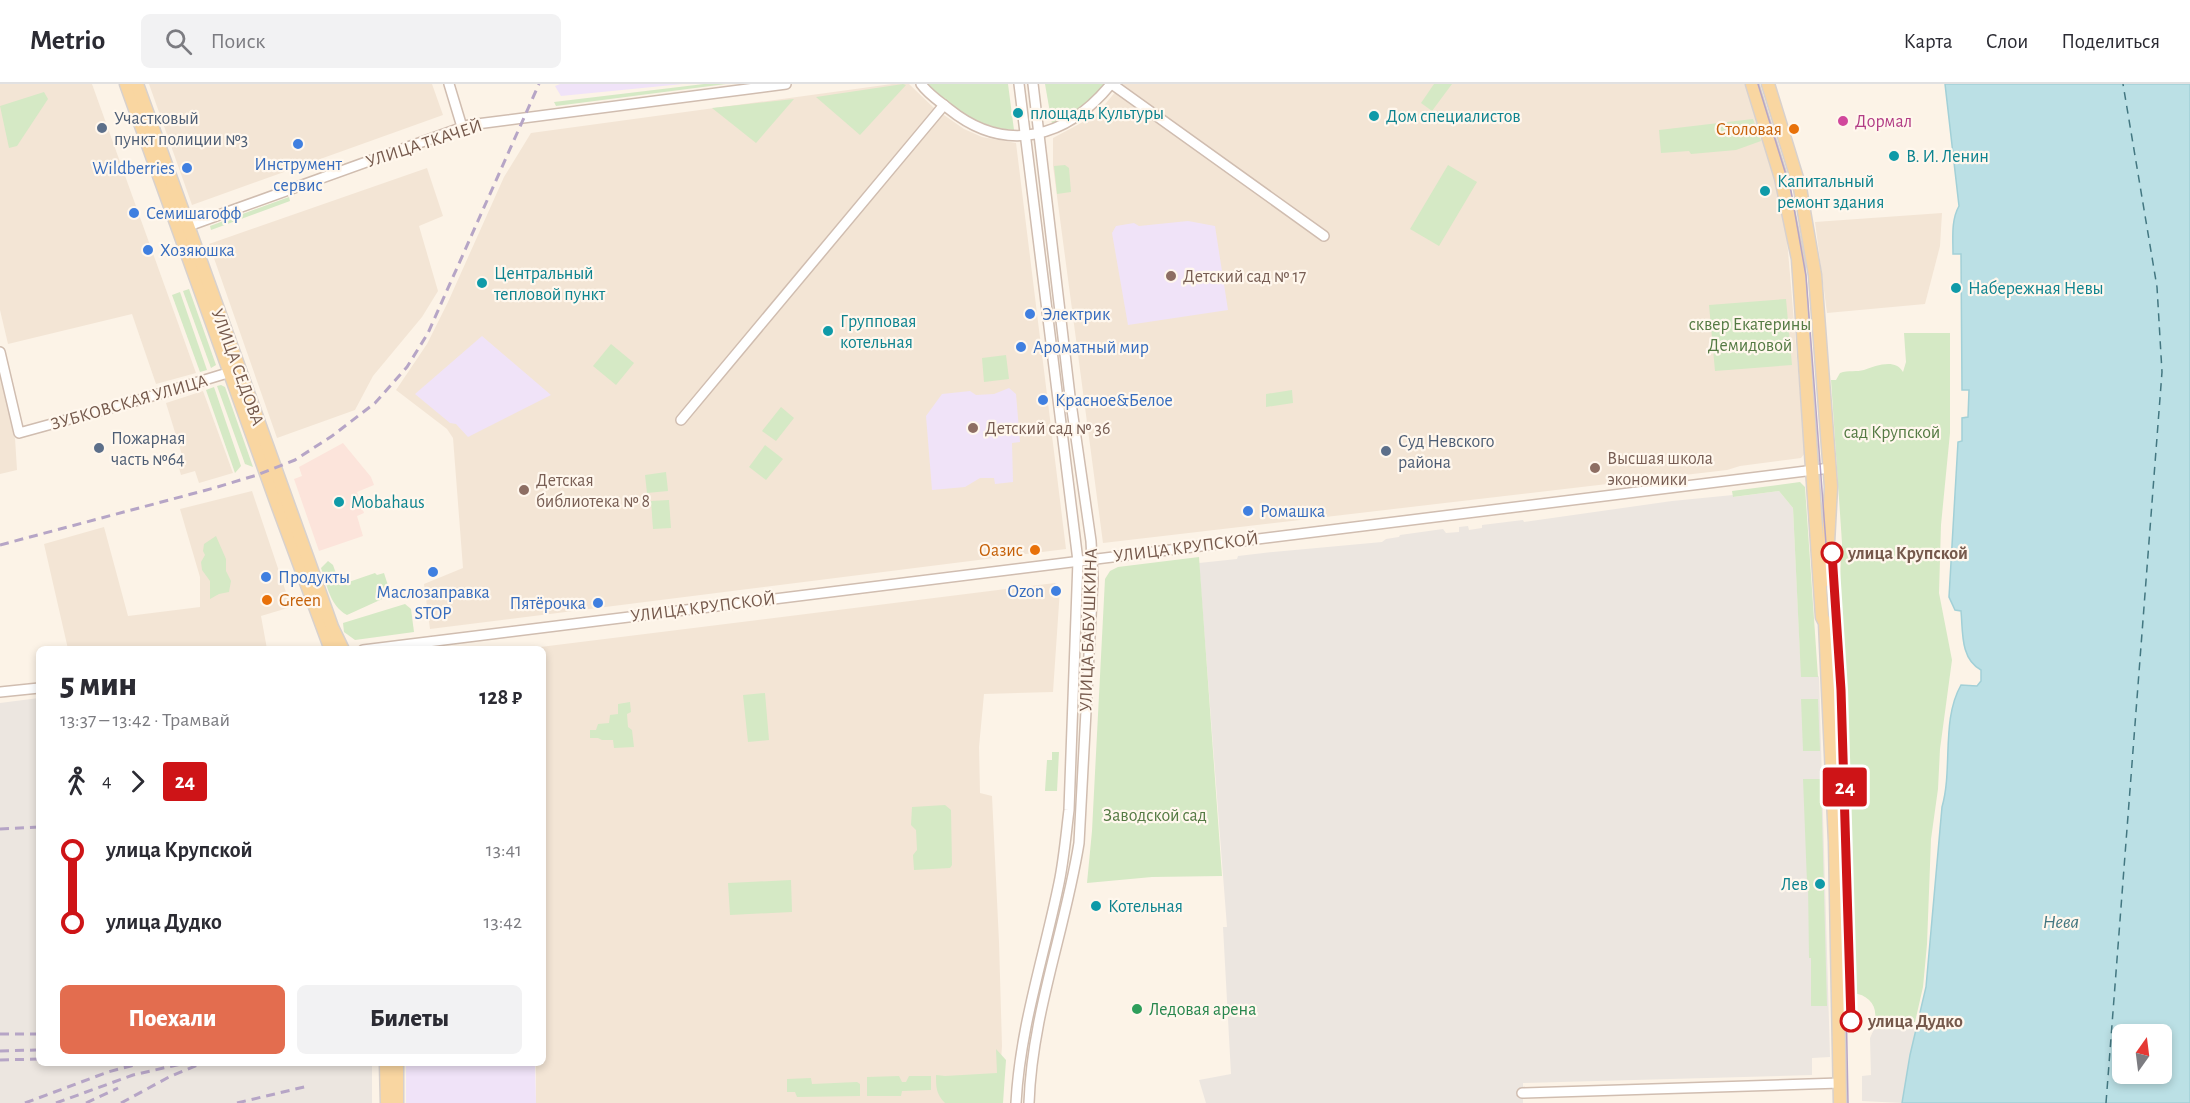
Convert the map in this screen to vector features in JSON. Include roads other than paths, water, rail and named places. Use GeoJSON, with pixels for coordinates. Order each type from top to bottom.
{"type":"FeatureCollection","features":[{"type":"Feature","properties":{"kind":"main road","name":"УЛИЦА СЕДОВА"},"geometry":{"type":"LineString","coordinates":[[126,84],[341,646]]}},
{"type":"Feature","properties":{"kind":"main road","name":"УЛИЦА СЕДОВА"},"geometry":{"type":"LineString","coordinates":[[137,84],[183,228]]}},
{"type":"Feature","properties":{"kind":"main road"},"geometry":{"type":"LineString","coordinates":[[1752,84],[1781,178],[1795,243],[1800,285],[1820,595],[1822,617],[1825,623],[1834,830],[1840,1103]]}},
{"type":"Feature","properties":{"kind":"main road"},"geometry":{"type":"LineString","coordinates":[[1768,84],[1796,172],[1810,241],[1817,292],[1832,501],[1826,575],[1828,617],[1825,623]]}},
{"type":"Feature","properties":{"kind":"main road","name":"УЛИЦА СЕДОВА"},"geometry":{"type":"LineString","coordinates":[[235,371],[330,646]]}},
{"type":"Feature","properties":{"kind":"main road"},"geometry":{"type":"LineString","coordinates":[[386,1066],[387,1103]]}},
{"type":"Feature","properties":{"kind":"main road"},"geometry":{"type":"LineString","coordinates":[[396,1103],[397,1066]]}},
{"type":"Feature","properties":{"kind":"street"},"geometry":{"type":"LineString","coordinates":[[448,84],[462,127]]}},
{"type":"Feature","properties":{"kind":"street","name":"УЛИЦА ТКАЧЕЙ"},"geometry":{"type":"LineString","coordinates":[[183,228],[462,127],[786,84]]}},
{"type":"Feature","properties":{"kind":"street"},"geometry":{"type":"LineString","coordinates":[[921,84],[956,115],[984,129],[998,133],[1025,135],[1057,128],[1081,115],[1112,84],[1324,236]]}},
{"type":"Feature","properties":{"kind":"street","name":"УЛИЦА БАБУШКИНА"},"geometry":{"type":"LineString","coordinates":[[1016,1103],[1020,1052],[1060,882],[1066,842],[1078,561],[1018,84]]}},
{"type":"Feature","properties":{"kind":"street","name":"УЛИЦА БАБУШКИНА"},"geometry":{"type":"LineString","coordinates":[[1029,1103],[1033,1054],[1040,1016],[1072,885],[1078,843],[1092,559],[1033,84]]}},
{"type":"Feature","properties":{"kind":"street"},"geometry":{"type":"LineString","coordinates":[[681,420],[944,105]]}},
{"type":"Feature","properties":{"kind":"street","name":"ЗУБКОВСКАЯ УЛИЦА"},"geometry":{"type":"LineString","coordinates":[[0,352],[19,433],[235,371]]}},
{"type":"Feature","properties":{"kind":"street","name":"УЛИЦА КРУПСКОЙ"},"geometry":{"type":"LineString","coordinates":[[409,646],[1830,468]]}},
{"type":"Feature","properties":{"kind":"street"},"geometry":{"type":"LineString","coordinates":[[0,692],[36,688]]}},
{"type":"Feature","properties":{"kind":"street"},"geometry":{"type":"LineString","coordinates":[[1522,1093],[1840,1083]]}},
{"type":"Feature","properties":{"kind":"water","name":"Нева"},"geometry":{"type":"Polygon","coordinates":[[[1945,84],[2190,84],[2190,1103],[1902,1103],[1910,1055],[1926,987],[1942,807],[1947,777],[1951,713],[1961,685],[1977,686],[1981,681],[1981,670],[1969,659],[1966,652],[1961,611],[1955,610],[1949,597],[1958,442],[1962,441],[1962,418],[1968,417],[1969,390],[1962,390],[1961,254],[1953,254],[1956,211],[1959,206],[1945,84]]]}},
{"type":"Feature","properties":{"kind":"tram line"},"geometry":{"type":"LineString","coordinates":[[1758,84],[1791,191],[1806,276],[1837,691],[1843,842],[1848,1103]]}},
{"type":"Feature","properties":{"kind":"tram line","name":"24"},"geometry":{"type":"LineString","coordinates":[[1832,553],[1841,690],[1851,1021]]}},
{"type":"Feature","properties":{"kind":"railway"},"geometry":{"type":"LineString","coordinates":[[0,545],[257,475],[295,460],[332,436],[375,403],[407,367],[428,333],[539,84]]}},
{"type":"Feature","properties":{"kind":"railway"},"geometry":{"type":"LineString","coordinates":[[0,829],[36,827]]}},
{"type":"Feature","properties":{"kind":"railway"},"geometry":{"type":"LineString","coordinates":[[0,1034],[36,1034]]}},
{"type":"Feature","properties":{"kind":"railway"},"geometry":{"type":"LineString","coordinates":[[0,1051],[36,1050]]}},
{"type":"Feature","properties":{"kind":"railway"},"geometry":{"type":"LineString","coordinates":[[0,1060],[36,1059]]}},
{"type":"Feature","properties":{"kind":"railway"},"geometry":{"type":"LineString","coordinates":[[25,1103],[130,1066]]}},
{"type":"Feature","properties":{"kind":"railway"},"geometry":{"type":"LineString","coordinates":[[56,1103],[133,1075],[172,1066]]}},
{"type":"Feature","properties":{"kind":"railway"},"geometry":{"type":"LineString","coordinates":[[121,1103],[169,1077],[195,1066]]}},
{"type":"Feature","properties":{"kind":"railway"},"geometry":{"type":"LineString","coordinates":[[237,1103],[308,1086]]}},
{"type":"Feature","properties":{"kind":"railway"},"geometry":{"type":"LineString","coordinates":[[86,1103],[118,1088]]}},
{"type":"Feature","properties":{"kind":"place","name":"площадь Культуры"},"geometry":{"type":"Point","coordinates":[1018,113]}},
{"type":"Feature","properties":{"kind":"place","name":"Дом специалистов"},"geometry":{"type":"Point","coordinates":[1374,116]}},
{"type":"Feature","properties":{"kind":"place","name":"Дормал"},"geometry":{"type":"Point","coordinates":[1843,121]}},
{"type":"Feature","properties":{"kind":"place","name":"Участковый пункт полиции №3"},"geometry":{"type":"Point","coordinates":[102,128]}},
{"type":"Feature","properties":{"kind":"place","name":"Столовая"},"geometry":{"type":"Point","coordinates":[1794,129]}},
{"type":"Feature","properties":{"kind":"place","name":"Инструмент сервис"},"geometry":{"type":"Point","coordinates":[298,144]}},
{"type":"Feature","properties":{"kind":"place","name":"В. И. Ленин"},"geometry":{"type":"Point","coordinates":[1894,156]}},
{"type":"Feature","properties":{"kind":"place","name":"Wildberries"},"geometry":{"type":"Point","coordinates":[187,168]}},
{"type":"Feature","properties":{"kind":"place","name":"Капитальный ремонт здания"},"geometry":{"type":"Point","coordinates":[1765,191]}},
{"type":"Feature","properties":{"kind":"place","name":"Семишагофф"},"geometry":{"type":"Point","coordinates":[134,213]}},
{"type":"Feature","properties":{"kind":"place","name":"Хозяюшка"},"geometry":{"type":"Point","coordinates":[148,250]}},
{"type":"Feature","properties":{"kind":"place","name":"Детский сад № 17"},"geometry":{"type":"Point","coordinates":[1171,276]}},
{"type":"Feature","properties":{"kind":"place","name":"Центральный тепловой пункт"},"geometry":{"type":"Point","coordinates":[482,283]}},
{"type":"Feature","properties":{"kind":"place","name":"Набережная Невы"},"geometry":{"type":"Point","coordinates":[1956,288]}},
{"type":"Feature","properties":{"kind":"place","name":"Электрик"},"geometry":{"type":"Point","coordinates":[1030,314]}},
{"type":"Feature","properties":{"kind":"place","name":"Групповая котельная"},"geometry":{"type":"Point","coordinates":[828,331]}},
{"type":"Feature","properties":{"kind":"place","name":"Ароматный мир"},"geometry":{"type":"Point","coordinates":[1021,347]}},
{"type":"Feature","properties":{"kind":"place","name":"Красное&Белое"},"geometry":{"type":"Point","coordinates":[1043,400]}},
{"type":"Feature","properties":{"kind":"place","name":"Детский сад № 36"},"geometry":{"type":"Point","coordinates":[973,428]}},
{"type":"Feature","properties":{"kind":"place","name":"Пожарная часть №64"},"geometry":{"type":"Point","coordinates":[99,448]}},
{"type":"Feature","properties":{"kind":"place","name":"Суд Невского района"},"geometry":{"type":"Point","coordinates":[1386,451]}},
{"type":"Feature","properties":{"kind":"place","name":"Высшая школа экономики"},"geometry":{"type":"Point","coordinates":[1595,468]}},
{"type":"Feature","properties":{"kind":"place","name":"Детская библиотека № 8"},"geometry":{"type":"Point","coordinates":[524,490]}},
{"type":"Feature","properties":{"kind":"place","name":"Mobahaus"},"geometry":{"type":"Point","coordinates":[339,502]}},
{"type":"Feature","properties":{"kind":"place","name":"Ромашка"},"geometry":{"type":"Point","coordinates":[1248,511]}},
{"type":"Feature","properties":{"kind":"place","name":"Оазис"},"geometry":{"type":"Point","coordinates":[1035,550]}},
{"type":"Feature","properties":{"kind":"place","name":"улица Крупской"},"geometry":{"type":"Point","coordinates":[1832,553]}},
{"type":"Feature","properties":{"kind":"place","name":"Маслозаправка STOP"},"geometry":{"type":"Point","coordinates":[433,572]}},
{"type":"Feature","properties":{"kind":"place","name":"Продукты"},"geometry":{"type":"Point","coordinates":[266,577]}},
{"type":"Feature","properties":{"kind":"place","name":"Ozon"},"geometry":{"type":"Point","coordinates":[1056,591]}},
{"type":"Feature","properties":{"kind":"place","name":"Green"},"geometry":{"type":"Point","coordinates":[267,600]}},
{"type":"Feature","properties":{"kind":"place","name":"Пятёрочка"},"geometry":{"type":"Point","coordinates":[598,603]}},
{"type":"Feature","properties":{"kind":"place","name":"Лев"},"geometry":{"type":"Point","coordinates":[1820,884]}},
{"type":"Feature","properties":{"kind":"place","name":"Котельная"},"geometry":{"type":"Point","coordinates":[1096,906]}},
{"type":"Feature","properties":{"kind":"place","name":"Ледовая арена"},"geometry":{"type":"Point","coordinates":[1137,1009]}},
{"type":"Feature","properties":{"kind":"place","name":"улица Дудко"},"geometry":{"type":"Point","coordinates":[1851,1021]}},
{"type":"Feature","properties":{"kind":"park label","name":"сквер Екатерины Демидовой"},"geometry":{"type":"Point","coordinates":[1750,334]}},
{"type":"Feature","properties":{"kind":"park label","name":"сад Крупской"},"geometry":{"type":"Point","coordinates":[1892,432]}},
{"type":"Feature","properties":{"kind":"park label","name":"Заводской сад"},"geometry":{"type":"Point","coordinates":[1155,815]}}]}
